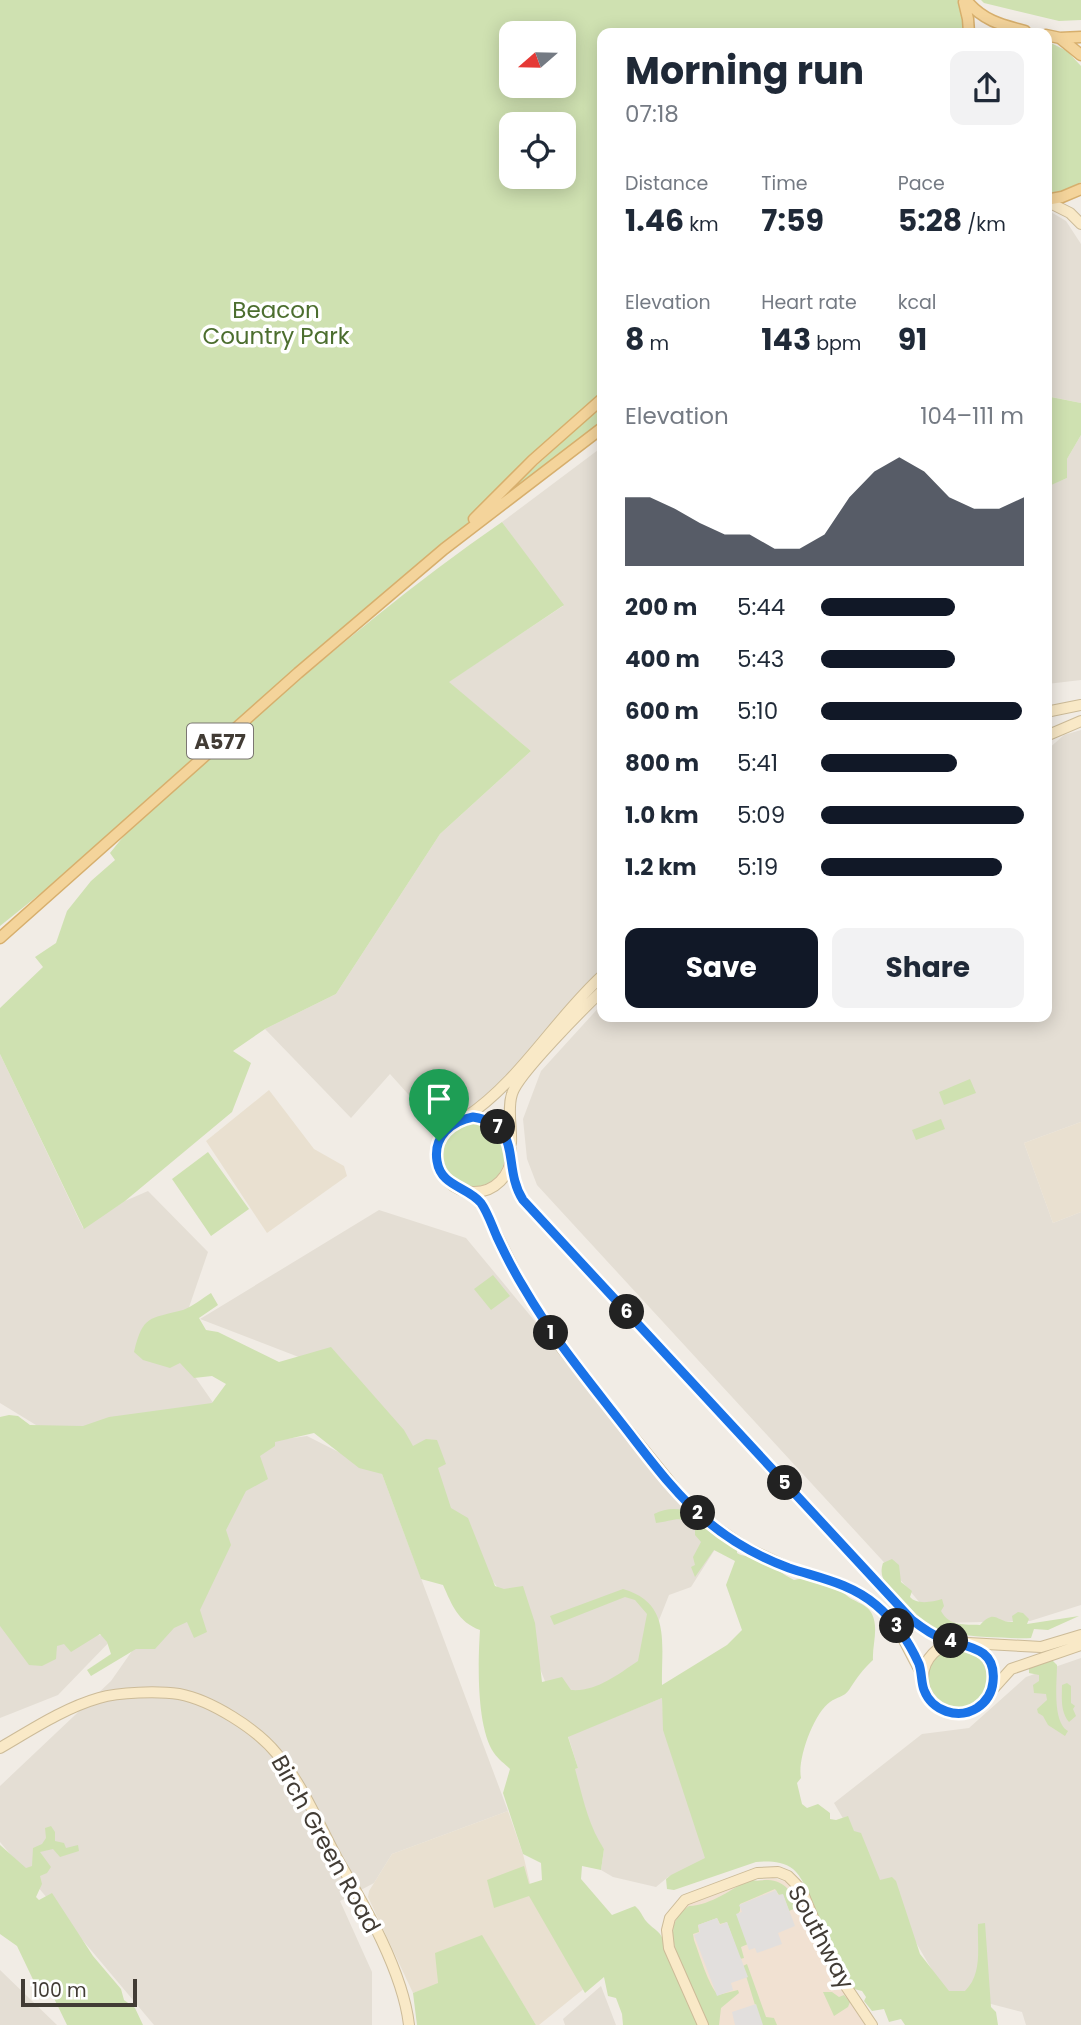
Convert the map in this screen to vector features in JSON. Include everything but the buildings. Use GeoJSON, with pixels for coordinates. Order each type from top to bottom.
{"type":"FeatureCollection","features":[{"type":"Feature","properties":{"kind":"main road"},"geometry":{"type":"LineString","coordinates":[[964,0],[987,19],[1017,28]]}},
{"type":"Feature","properties":{"kind":"main road"},"geometry":{"type":"LineString","coordinates":[[964,0],[969,28]]}},
{"type":"Feature","properties":{"kind":"main road"},"geometry":{"type":"LineString","coordinates":[[1052,36],[1081,37]]}},
{"type":"Feature","properties":{"kind":"main road"},"geometry":{"type":"LineString","coordinates":[[1060,37],[1081,55]]}},
{"type":"Feature","properties":{"kind":"main road"},"geometry":{"type":"LineString","coordinates":[[1052,200],[1081,189]]}},
{"type":"Feature","properties":{"kind":"main road","name":"A577"},"geometry":{"type":"LineString","coordinates":[[443,549],[533,460],[597,403]]}},
{"type":"Feature","properties":{"kind":"main road","name":"A577"},"geometry":{"type":"LineString","coordinates":[[0,938],[298,673],[443,549],[597,432]]}},
{"type":"Feature","properties":{"kind":"street"},"geometry":{"type":"LineString","coordinates":[[1052,204],[1070,213],[1081,224]]}},
{"type":"Feature","properties":{"kind":"street"},"geometry":{"type":"LineString","coordinates":[[1052,711],[1081,705]]}},
{"type":"Feature","properties":{"kind":"street"},"geometry":{"type":"LineString","coordinates":[[1052,733],[1081,721]]}},
{"type":"Feature","properties":{"kind":"street"},"geometry":{"type":"LineString","coordinates":[[597,980],[484,1105],[443,1133],[437,1149],[437,1159],[444,1178],[476,1198],[483,1207],[520,1282],[562,1349],[682,1498],[708,1522],[745,1547],[787,1567],[846,1586],[872,1601],[896,1625],[922,1675],[928,1698],[940,1709],[960,1714],[973,1710],[983,1703],[1011,1669],[1081,1645]]}},
{"type":"Feature","properties":{"kind":"street"},"geometry":{"type":"LineString","coordinates":[[597,996],[514,1088],[511,1101],[511,1151],[515,1184],[532,1209],[912,1620],[941,1639],[961,1643],[1041,1647],[1081,1635]]}},
{"type":"Feature","properties":{"kind":"street"},"geometry":{"type":"LineString","coordinates":[[462,1119],[473,1117],[494,1124],[503,1131],[511,1151],[509,1166],[496,1185],[474,1192],[462,1190]]}},
{"type":"Feature","properties":{"kind":"street"},"geometry":{"type":"LineString","coordinates":[[922,1675],[931,1655],[943,1646],[961,1643],[980,1651],[986,1658],[993,1674],[990,1692]]}},
{"type":"Feature","properties":{"kind":"street","name":"Birch Green Road"},"geometry":{"type":"LineString","coordinates":[[0,1748],[55,1717],[100,1698],[133,1694],[179,1695],[211,1706],[251,1729],[277,1754],[293,1777],[351,1881],[396,1977],[406,2004],[409,2025]]}},
{"type":"Feature","properties":{"kind":"street","name":"Southway"},"geometry":{"type":"LineString","coordinates":[[703,2025],[669,1948],[667,1930],[670,1918],[685,1900],[757,1873],[778,1872],[788,1876],[802,1891],[844,1986],[872,2025]]}},
{"type":"Feature","properties":{"kind":"shaded area"},"geometry":{"type":"Polygon","coordinates":[[[1052,213],[1066,221],[1081,244],[1081,403],[1052,397],[1052,213]]]}},
{"type":"Feature","properties":{"kind":"shaded area"},"geometry":{"type":"Polygon","coordinates":[[[1081,435],[1081,680],[1052,683],[1052,484],[1067,478],[1067,459],[1081,435]]]}},
{"type":"Feature","properties":{"kind":"shaded area"},"geometry":{"type":"Polygon","coordinates":[[[597,451],[597,982],[503,1086],[443,1133],[390,1074],[351,1118],[265,1029],[336,994],[440,834],[531,751],[448,682],[563,606],[502,522],[597,451]]]}},
{"type":"Feature","properties":{"kind":"shaded area"},"geometry":{"type":"Polygon","coordinates":[[[1081,730],[1081,1122],[1024,1143],[1053,1223],[1081,1212],[1081,1605],[1030,1621],[937,1623],[537,1185],[527,1159],[523,1119],[541,1071],[597,1009],[597,1022],[1052,1022],[1052,746],[1064,735],[1081,730]]]}},
{"type":"Feature","properties":{"kind":"shaded area"},"geometry":{"type":"Polygon","coordinates":[[[0,1054],[83,1228],[125,1201],[148,1191],[208,1252],[175,1348],[214,1404],[49,1433],[0,1403],[0,1054]]]}},
{"type":"Feature","properties":{"kind":"shaded area"},"geometry":{"type":"Polygon","coordinates":[[[269,1090],[314,1149],[344,1166],[347,1176],[267,1233],[206,1141],[269,1090]]]}},
{"type":"Feature","properties":{"kind":"shaded area"},"geometry":{"type":"Polygon","coordinates":[[[1081,1122],[1081,1212],[1053,1223],[1024,1143],[1081,1122]]]}},
{"type":"Feature","properties":{"kind":"shaded area"},"geometry":{"type":"Polygon","coordinates":[[[379,1210],[466,1238],[719,1543],[691,1587],[669,1595],[642,1663],[601,1693],[552,1699],[518,1613],[322,1366],[200,1319],[379,1210]]]}},
{"type":"Feature","properties":{"kind":"shaded area"},"geometry":{"type":"Polygon","coordinates":[[[307,1436],[382,1474],[508,1811],[392,1854],[374,1883],[340,1901],[372,1972],[372,2025],[154,2025],[0,1842],[0,1786],[111,1681],[211,1538],[264,1442],[307,1436]]]}},
{"type":"Feature","properties":{"kind":"shaded area"},"geometry":{"type":"Polygon","coordinates":[[[0,1597],[24,1636],[116,1635],[58,1695],[0,1718],[0,1597]]]}},
{"type":"Feature","properties":{"kind":"shaded area"},"geometry":{"type":"Polygon","coordinates":[[[1081,1658],[1081,2025],[1026,2025],[1022,2012],[945,1992],[834,1803],[922,1734],[969,1728],[1026,1677],[1081,1658]]]}},
{"type":"Feature","properties":{"kind":"shaded area"},"geometry":{"type":"Polygon","coordinates":[[[662,1698],[664,1729],[707,1859],[668,1877],[656,1887],[613,1877],[601,1870],[604,1849],[596,1838],[585,1809],[574,1769],[578,1768],[568,1736],[662,1698]]]}},
{"type":"Feature","properties":{"kind":"shaded area"},"geometry":{"type":"Polygon","coordinates":[[[508,1811],[523,1854],[532,1892],[586,1987],[539,2025],[536,2025],[482,1936],[437,1959],[438,1984],[413,1993],[368,1897],[392,1854],[508,1811]]]}},
{"type":"Feature","properties":{"kind":"shaded area"},"geometry":{"type":"Polygon","coordinates":[[[773,1878],[791,1883],[797,1889],[867,2025],[707,2025],[674,1949],[671,1934],[674,1920],[682,1909],[691,1903],[747,1882],[773,1878]]]}},
{"type":"Feature","properties":{"kind":"shaded area"},"geometry":{"type":"Polygon","coordinates":[[[776,1890],[778,1895],[783,1894],[795,1926],[778,1933],[782,1944],[757,1953],[755,1948],[749,1950],[736,1914],[742,1912],[739,1905],[776,1890]]]}},
{"type":"Feature","properties":{"kind":"shaded area"},"geometry":{"type":"Polygon","coordinates":[[[717,1918],[720,1925],[727,1922],[748,1977],[731,1983],[733,1990],[717,1996],[694,1935],[700,1932],[698,1925],[717,1918]]]}},
{"type":"Feature","properties":{"kind":"shaded area"},"geometry":{"type":"Polygon","coordinates":[[[0,1970],[57,2025],[0,2025],[0,1970]]]}},
{"type":"Feature","properties":{"kind":"shaded area"},"geometry":{"type":"Polygon","coordinates":[[[601,1986],[616,2025],[565,2025],[563,2019],[601,1986]]]}},
{"type":"Feature","properties":{"kind":"shaded area"},"geometry":{"type":"Polygon","coordinates":[[[756,2004],[763,2025],[735,2025],[732,2012],[756,2004]]]}},
{"type":"Feature","properties":{"kind":"green space","name":"Beacon Country Park"},"geometry":{"type":"Polygon","coordinates":[[[0,0],[963,0],[968,28],[597,28],[597,403],[533,460],[443,549],[111,837],[0,926],[0,0]]]}},
{"type":"Feature","properties":{"kind":"green space"},"geometry":{"type":"Polygon","coordinates":[[[981,0],[1081,0],[1081,20],[1059,21],[984,3],[981,0]]]}},
{"type":"Feature","properties":{"kind":"green space"},"geometry":{"type":"Polygon","coordinates":[[[1052,44],[1067,51],[1081,66],[1081,182],[1063,191],[1052,192],[1052,44]]]}},
{"type":"Feature","properties":{"kind":"green space"},"geometry":{"type":"Polygon","coordinates":[[[1052,397],[1081,403],[1081,435],[1067,459],[1067,478],[1052,485],[1052,397]]]}},
{"type":"Feature","properties":{"kind":"green space"},"geometry":{"type":"Polygon","coordinates":[[[597,410],[597,425],[507,493],[597,410]]]}},
{"type":"Feature","properties":{"kind":"green space"},"geometry":{"type":"Polygon","coordinates":[[[502,522],[564,605],[449,682],[531,751],[440,834],[336,994],[265,1029],[233,1051],[251,1063],[232,1112],[125,1201],[84,1229],[0,1054],[0,1008],[43,967],[35,957],[56,943],[67,911],[91,881],[115,860],[110,853],[154,806],[365,625],[502,522]]]}},
{"type":"Feature","properties":{"kind":"green space"},"geometry":{"type":"Polygon","coordinates":[[[970,1079],[976,1093],[944,1105],[939,1092],[970,1079]]]}},
{"type":"Feature","properties":{"kind":"green space"},"geometry":{"type":"Polygon","coordinates":[[[941,1119],[945,1129],[916,1140],[912,1130],[941,1119]]]}},
{"type":"Feature","properties":{"kind":"green space"},"geometry":{"type":"Polygon","coordinates":[[[473,1123],[491,1129],[499,1137],[505,1155],[499,1173],[491,1181],[473,1187],[455,1181],[447,1173],[441,1155],[447,1137],[455,1129],[473,1123]]]}},
{"type":"Feature","properties":{"kind":"green space"},"geometry":{"type":"Polygon","coordinates":[[[208,1152],[249,1209],[211,1236],[172,1179],[208,1152]]]}},
{"type":"Feature","properties":{"kind":"green space"},"geometry":{"type":"Polygon","coordinates":[[[493,1275],[510,1296],[491,1310],[474,1289],[493,1275]]]}},
{"type":"Feature","properties":{"kind":"green space"},"geometry":{"type":"Polygon","coordinates":[[[211,1293],[218,1305],[199,1318],[206,1330],[218,1332],[279,1362],[331,1347],[404,1430],[413,1446],[426,1439],[437,1440],[446,1464],[438,1468],[451,1508],[468,1518],[495,1586],[504,1589],[523,1586],[535,1623],[542,1682],[562,1677],[571,1690],[580,1690],[606,1682],[638,1661],[647,1614],[635,1600],[625,1597],[554,1625],[550,1616],[623,1589],[639,1595],[650,1604],[657,1615],[662,1640],[662,1685],[727,1645],[742,1630],[726,1585],[735,1561],[714,1550],[695,1577],[691,1567],[695,1565],[693,1557],[701,1542],[695,1535],[695,1526],[681,1519],[656,1523],[654,1514],[666,1510],[678,1509],[699,1517],[737,1547],[737,1553],[758,1559],[794,1580],[809,1577],[842,1589],[848,1597],[865,1606],[872,1614],[875,1625],[873,1660],[843,1696],[824,1708],[813,1726],[804,1749],[801,1778],[797,1783],[802,1804],[807,1808],[818,1804],[830,1813],[830,1819],[848,1816],[854,1831],[861,1833],[880,1880],[892,1877],[896,1881],[920,1954],[949,1991],[965,1991],[971,1984],[977,1968],[978,1924],[985,1923],[991,2007],[996,2012],[998,2025],[905,2025],[901,2019],[889,2022],[884,2009],[872,2011],[864,2001],[866,1997],[862,1991],[854,1989],[838,1965],[805,1885],[799,1875],[785,1864],[756,1862],[674,1890],[667,1889],[666,1879],[705,1858],[663,1730],[662,1698],[568,1737],[578,1768],[575,1769],[586,1811],[604,1849],[601,1870],[582,1866],[581,1879],[612,1915],[635,1906],[659,1933],[698,2025],[623,2025],[616,1998],[608,1996],[604,1977],[585,1993],[529,1896],[494,1908],[487,1880],[524,1866],[529,1884],[542,1880],[541,1863],[523,1854],[503,1793],[510,1769],[494,1753],[484,1727],[480,1693],[480,1630],[461,1618],[443,1585],[421,1579],[382,1474],[359,1468],[314,1433],[275,1442],[275,1446],[260,1456],[268,1479],[246,1491],[226,1530],[231,1545],[200,1610],[207,1632],[194,1638],[187,1622],[174,1628],[155,1649],[136,1649],[91,1676],[87,1670],[111,1654],[107,1642],[100,1634],[71,1652],[64,1644],[57,1646],[56,1659],[42,1666],[29,1665],[0,1626],[0,1417],[18,1416],[30,1425],[83,1426],[109,1417],[212,1403],[226,1384],[212,1376],[194,1378],[180,1363],[170,1368],[143,1360],[134,1352],[141,1331],[149,1320],[186,1309],[211,1293]]]}},
{"type":"Feature","properties":{"kind":"green space"},"geometry":{"type":"Polygon","coordinates":[[[892,1559],[899,1565],[901,1582],[912,1591],[910,1597],[921,1602],[942,1599],[944,1606],[941,1611],[953,1622],[980,1625],[993,1617],[1013,1622],[1012,1616],[1018,1612],[1029,1619],[1027,1624],[1079,1616],[1048,1630],[1034,1629],[1031,1638],[987,1637],[946,1632],[917,1617],[887,1585],[882,1568],[883,1563],[892,1559]]]}},
{"type":"Feature","properties":{"kind":"green space"},"geometry":{"type":"Polygon","coordinates":[[[958,1646],[970,1648],[981,1655],[988,1666],[988,1690],[981,1701],[970,1708],[958,1710],[946,1708],[935,1701],[928,1690],[926,1678],[928,1666],[935,1655],[946,1648],[958,1646]]]}},
{"type":"Feature","properties":{"kind":"green space"},"geometry":{"type":"Polygon","coordinates":[[[1050,1658],[1057,1665],[1057,1711],[1068,1731],[1065,1736],[1048,1725],[1038,1713],[1037,1709],[1047,1700],[1046,1694],[1034,1693],[1033,1685],[1039,1681],[1039,1675],[1029,1673],[1029,1666],[1050,1658]]]}},
{"type":"Feature","properties":{"kind":"green space"},"geometry":{"type":"Polygon","coordinates":[[[1067,1683],[1071,1686],[1071,1703],[1075,1706],[1073,1709],[1076,1716],[1069,1722],[1062,1700],[1062,1685],[1067,1683]]]}},
{"type":"Feature","properties":{"kind":"green space"},"geometry":{"type":"Polygon","coordinates":[[[51,1826],[55,1832],[55,1841],[64,1843],[66,1848],[78,1845],[79,1851],[60,1857],[53,1849],[40,1852],[51,1867],[47,1873],[40,1876],[42,1884],[36,1897],[39,1900],[52,1893],[93,1956],[121,1989],[124,2000],[135,2008],[143,2025],[67,2025],[49,1988],[38,1990],[17,1946],[0,1934],[0,1845],[26,1868],[32,1866],[33,1848],[42,1844],[46,1838],[45,1828],[51,1826]]]}},
{"type":"Feature","properties":{"kind":"green space"},"geometry":{"type":"Polygon","coordinates":[[[750,1879],[774,1881],[783,1885],[798,1907],[789,1911],[783,1895],[779,1895],[775,1889],[740,1904],[737,1915],[748,1944],[741,1947],[744,1958],[740,1959],[727,1922],[720,1924],[717,1918],[698,1925],[699,1932],[693,1934],[694,1940],[714,1990],[718,1995],[738,1990],[739,1993],[721,2008],[719,2025],[708,2025],[677,1953],[674,1925],[680,1914],[689,1906],[714,1899],[750,1879]]]}},
{"type":"Feature","properties":{"kind":"green space"},"geometry":{"type":"Polygon","coordinates":[[[482,1935],[536,2025],[417,2025],[413,1993],[438,1983],[435,1953],[482,1935]]]}},
{"type":"Feature","properties":{"kind":"green space"},"geometry":{"type":"Polygon","coordinates":[[[747,1964],[766,2017],[774,2018],[777,2025],[759,2025],[743,1966],[747,1964]]]}},
{"type":"Feature","properties":{"kind":"green space"},"geometry":{"type":"Polygon","coordinates":[[[823,1992],[832,1992],[839,1997],[844,1995],[850,2002],[848,2007],[834,2016],[823,1992]]]}},
{"type":"Feature","properties":{"kind":"route"},"geometry":{"type":"LineString","coordinates":[[473,1117],[484,1119],[503,1131],[510,1147],[512,1176],[523,1200],[912,1620],[941,1639],[973,1646],[986,1658],[991,1665],[993,1683],[983,1703],[967,1713],[956,1714],[940,1709],[933,1704],[924,1690],[919,1665],[905,1638],[872,1601],[846,1586],[787,1567],[745,1547],[708,1522],[682,1498],[556,1341],[520,1282],[480,1202],[444,1178],[437,1159],[439,1141],[452,1125],[473,1117]]}}]}
